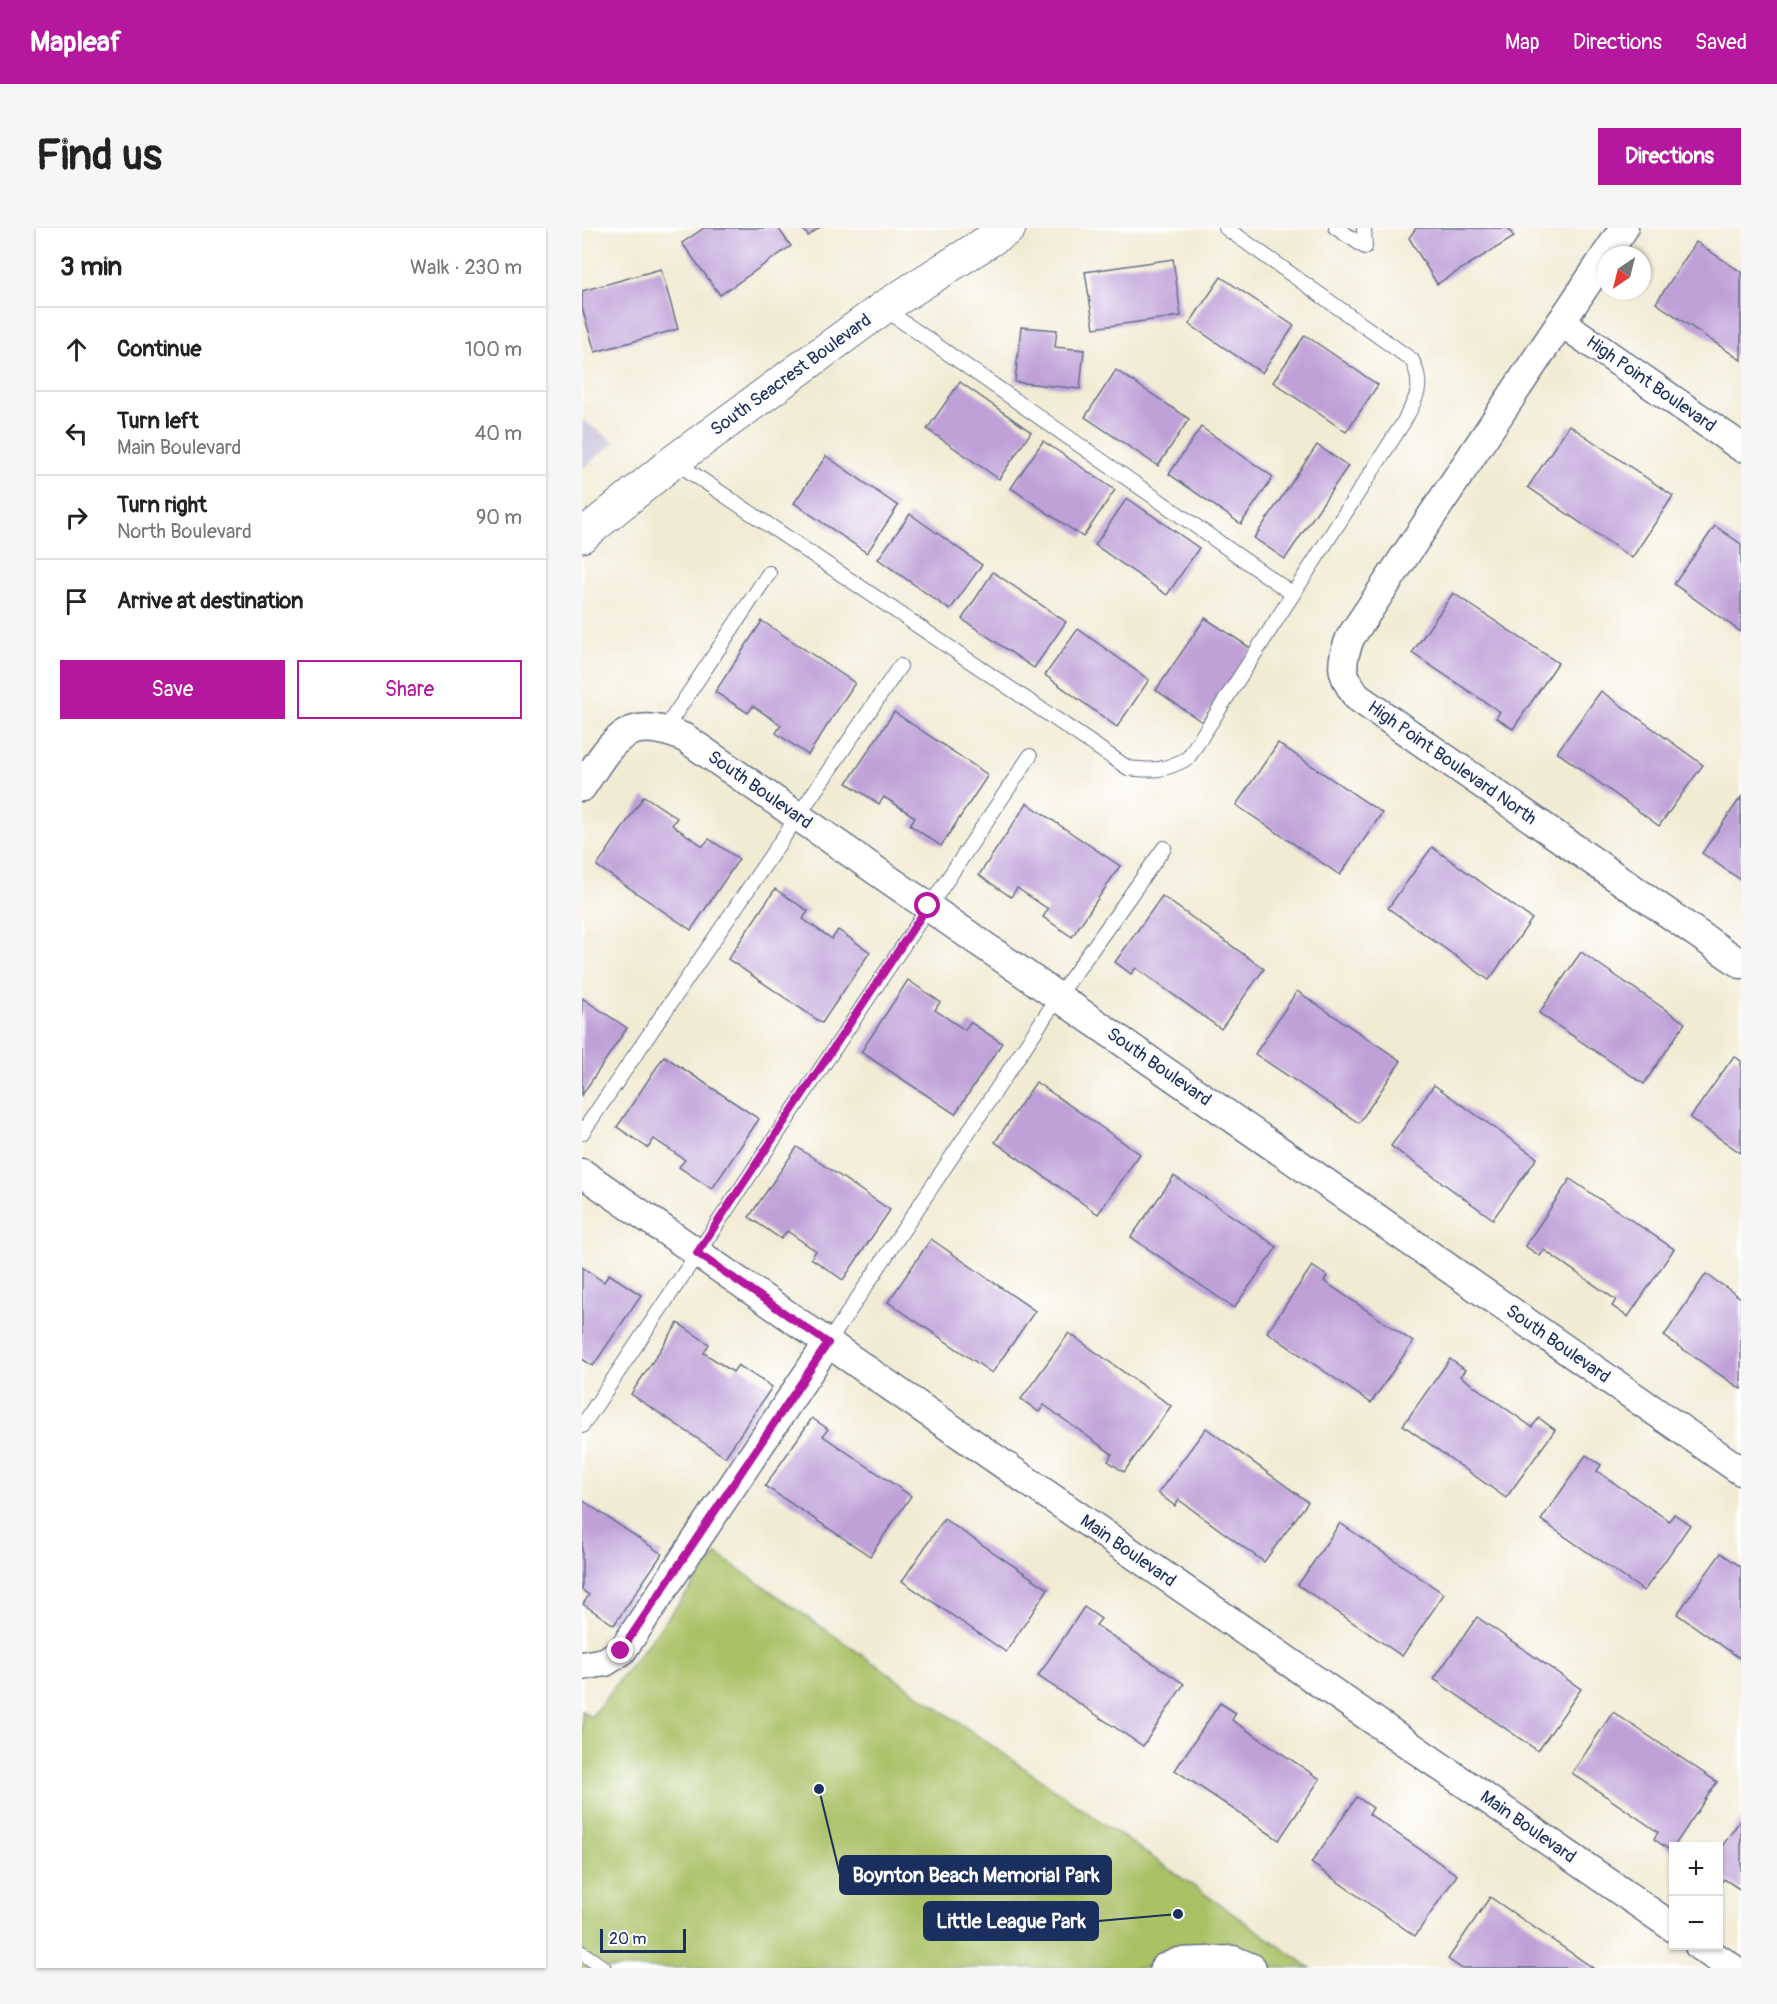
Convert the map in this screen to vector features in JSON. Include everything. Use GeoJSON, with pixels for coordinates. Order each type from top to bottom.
{"type":"FeatureCollection","features":[{"type":"Feature","properties":{"kind":"street","name":"South Seacrest Boulevard"},"geometry":{"type":"LineString","coordinates":[[582,536],[674,461],[883,308],[1009,228]]}},
{"type":"Feature","properties":{"kind":"street","name":"High Point Boulevard North"},"geometry":{"type":"LineString","coordinates":[[1612,246],[1624,228]]}},
{"type":"Feature","properties":{"kind":"street","name":"High Point Boulevard North"},"geometry":{"type":"LineString","coordinates":[[1597,268],[1350,638],[1342,657],[1344,679],[1357,697],[1741,964]]}},
{"type":"Feature","properties":{"kind":"street","name":"High Point Boulevard"},"geometry":{"type":"LineString","coordinates":[[1561,322],[1741,447]]}},
{"type":"Feature","properties":{"kind":"street"},"geometry":{"type":"LineString","coordinates":[[582,787],[610,744],[627,733],[645,728],[665,729]]}},
{"type":"Feature","properties":{"kind":"street","name":"South Boulevard"},"geometry":{"type":"LineString","coordinates":[[665,729],[685,738],[1741,1471]]}},
{"type":"Feature","properties":{"kind":"street","name":"Main Boulevard"},"geometry":{"type":"LineString","coordinates":[[582,1173],[1669,1925]]}},
{"type":"Feature","properties":{"kind":"street"},"geometry":{"type":"LineString","coordinates":[[582,1666],[605,1662],[621,1651],[828,1343]]}},
{"type":"Feature","properties":{"kind":"street"},"geometry":{"type":"LineString","coordinates":[[1705,1950],[1732,1968]]}},
{"type":"Feature","properties":{"kind":"street"},"geometry":{"type":"LineString","coordinates":[[1164,1968],[1179,1962],[1233,1960],[1252,1968]]}},
{"type":"Feature","properties":{"kind":"lane"},"geometry":{"type":"LineString","coordinates":[[674,461],[1128,768],[1148,770],[1170,768],[1188,758],[1403,423],[1417,397],[1419,374],[1412,360],[1226,228]]}},
{"type":"Feature","properties":{"kind":"lane"},"geometry":{"type":"LineString","coordinates":[[1336,228],[1365,247],[1364,228]]}},
{"type":"Feature","properties":{"kind":"lane"},"geometry":{"type":"LineString","coordinates":[[883,308],[1293,594]]}},
{"type":"Feature","properties":{"kind":"lane"},"geometry":{"type":"LineString","coordinates":[[665,729],[769,573]]}},
{"type":"Feature","properties":{"kind":"lane"},"geometry":{"type":"LineString","coordinates":[[582,1133],[900,666]]}},
{"type":"Feature","properties":{"kind":"lane"},"geometry":{"type":"LineString","coordinates":[[582,1426],[1030,756]]}},
{"type":"Feature","properties":{"kind":"lane"},"geometry":{"type":"LineString","coordinates":[[828,1343],[1058,997],[1164,848]]}},
{"type":"Feature","properties":{"kind":"lane"},"geometry":{"type":"LineString","coordinates":[[582,1953],[604,1968]]}},
{"type":"Feature","properties":{"kind":"shaded area"},"geometry":{"type":"Polygon","coordinates":[[[582,420],[615,442],[582,469],[582,420]]]}},
{"type":"Feature","properties":{"kind":"green space"},"geometry":{"type":"Polygon","coordinates":[[[717,1554],[1311,1968],[582,1968],[582,1711],[591,1717],[717,1554]]]}},
{"type":"Feature","properties":{"kind":"building"},"geometry":{"type":"Polygon","coordinates":[[[704,228],[778,228],[791,246],[720,295],[682,243],[704,228]]]}},
{"type":"Feature","properties":{"kind":"building"},"geometry":{"type":"Polygon","coordinates":[[[802,228],[819,228],[808,236],[802,228]]]}},
{"type":"Feature","properties":{"kind":"building"},"geometry":{"type":"Polygon","coordinates":[[[1416,228],[1508,228],[1514,237],[1437,284],[1409,238],[1416,228]]]}},
{"type":"Feature","properties":{"kind":"building"},"geometry":{"type":"Polygon","coordinates":[[[1696,242],[1741,272],[1741,360],[1656,303],[1696,242]]]}},
{"type":"Feature","properties":{"kind":"building"},"geometry":{"type":"Polygon","coordinates":[[[1173,259],[1181,316],[1094,328],[1085,272],[1173,259]]]}},
{"type":"Feature","properties":{"kind":"building"},"geometry":{"type":"Polygon","coordinates":[[[661,269],[678,329],[595,352],[582,308],[582,291],[661,269]]]}},
{"type":"Feature","properties":{"kind":"building"},"geometry":{"type":"Polygon","coordinates":[[[1221,277],[1294,326],[1262,373],[1189,324],[1221,277]]]}},
{"type":"Feature","properties":{"kind":"building"},"geometry":{"type":"Polygon","coordinates":[[[1021,327],[1057,330],[1055,347],[1084,350],[1080,389],[1015,382],[1021,327]]]}},
{"type":"Feature","properties":{"kind":"building"},"geometry":{"type":"Polygon","coordinates":[[[1305,335],[1378,385],[1346,432],[1273,382],[1305,335]]]}},
{"type":"Feature","properties":{"kind":"building"},"geometry":{"type":"Polygon","coordinates":[[[1116,370],[1189,419],[1158,466],[1085,417],[1116,370]]]}},
{"type":"Feature","properties":{"kind":"building"},"geometry":{"type":"Polygon","coordinates":[[[960,382],[1031,432],[999,479],[927,429],[960,382]]]}},
{"type":"Feature","properties":{"kind":"building"},"geometry":{"type":"Polygon","coordinates":[[[1569,425],[1673,496],[1632,558],[1528,487],[1569,425]]]}},
{"type":"Feature","properties":{"kind":"building"},"geometry":{"type":"Polygon","coordinates":[[[1201,427],[1273,477],[1241,524],[1169,474],[1201,427]]]}},
{"type":"Feature","properties":{"kind":"building"},"geometry":{"type":"Polygon","coordinates":[[[1043,441],[1115,490],[1083,537],[1011,488],[1043,441]]]}},
{"type":"Feature","properties":{"kind":"building"},"geometry":{"type":"Polygon","coordinates":[[[1317,445],[1348,466],[1285,559],[1254,538],[1317,445]]]}},
{"type":"Feature","properties":{"kind":"building"},"geometry":{"type":"Polygon","coordinates":[[[826,456],[898,506],[867,553],[794,503],[826,456]]]}},
{"type":"Feature","properties":{"kind":"building"},"geometry":{"type":"Polygon","coordinates":[[[1127,498],[1199,548],[1167,595],[1095,545],[1127,498]]]}},
{"type":"Feature","properties":{"kind":"building"},"geometry":{"type":"Polygon","coordinates":[[[910,514],[982,565],[950,610],[878,559],[910,514]]]}},
{"type":"Feature","properties":{"kind":"building"},"geometry":{"type":"Polygon","coordinates":[[[1715,526],[1741,544],[1741,632],[1674,584],[1715,526]]]}},
{"type":"Feature","properties":{"kind":"building"},"geometry":{"type":"Polygon","coordinates":[[[993,572],[1066,622],[1034,668],[962,619],[993,572]]]}},
{"type":"Feature","properties":{"kind":"building"},"geometry":{"type":"Polygon","coordinates":[[[1453,593],[1558,663],[1513,729],[1496,718],[1500,712],[1412,653],[1453,593]]]}},
{"type":"Feature","properties":{"kind":"building"},"geometry":{"type":"Polygon","coordinates":[[[1205,618],[1252,649],[1202,722],[1156,690],[1205,618]]]}},
{"type":"Feature","properties":{"kind":"building"},"geometry":{"type":"Polygon","coordinates":[[[762,621],[855,683],[808,755],[776,733],[781,725],[753,706],[748,713],[715,692],[762,621]]]}},
{"type":"Feature","properties":{"kind":"building"},"geometry":{"type":"Polygon","coordinates":[[[1078,629],[1149,680],[1117,727],[1045,675],[1078,629]]]}},
{"type":"Feature","properties":{"kind":"building"},"geometry":{"type":"Polygon","coordinates":[[[1601,691],[1703,765],[1659,826],[1557,752],[1601,691]]]}},
{"type":"Feature","properties":{"kind":"building"},"geometry":{"type":"Polygon","coordinates":[[[894,712],[988,775],[941,846],[910,825],[915,817],[884,797],[879,804],[847,783],[894,712]]]}},
{"type":"Feature","properties":{"kind":"building"},"geometry":{"type":"Polygon","coordinates":[[[1278,743],[1382,813],[1340,875],[1236,805],[1278,743]]]}},
{"type":"Feature","properties":{"kind":"building"},"geometry":{"type":"Polygon","coordinates":[[[644,796],[677,818],[672,825],[703,846],[709,839],[739,859],[691,930],[597,866],[644,796]]]}},
{"type":"Feature","properties":{"kind":"building"},"geometry":{"type":"Polygon","coordinates":[[[1741,797],[1741,880],[1702,853],[1741,797]]]}},
{"type":"Feature","properties":{"kind":"building"},"geometry":{"type":"Polygon","coordinates":[[[1027,803],[1120,866],[1072,937],[1043,917],[1048,909],[1017,888],[1011,897],[979,875],[1027,803]]]}},
{"type":"Feature","properties":{"kind":"building"},"geometry":{"type":"Polygon","coordinates":[[[1432,847],[1532,919],[1489,980],[1388,908],[1432,847]]]}},
{"type":"Feature","properties":{"kind":"building"},"geometry":{"type":"Polygon","coordinates":[[[775,889],[808,911],[803,919],[832,939],[838,930],[870,952],[822,1023],[728,959],[775,889]]]}},
{"type":"Feature","properties":{"kind":"building"},"geometry":{"type":"Polygon","coordinates":[[[1162,896],[1264,969],[1221,1029],[1136,968],[1131,974],[1115,962],[1162,896]]]}},
{"type":"Feature","properties":{"kind":"building"},"geometry":{"type":"Polygon","coordinates":[[[1581,952],[1685,1023],[1644,1084],[1539,1013],[1581,952]]]}},
{"type":"Feature","properties":{"kind":"building"},"geometry":{"type":"Polygon","coordinates":[[[908,980],[940,1002],[935,1010],[965,1030],[970,1022],[1002,1043],[955,1114],[861,1052],[908,980]]]}},
{"type":"Feature","properties":{"kind":"building"},"geometry":{"type":"Polygon","coordinates":[[[1297,991],[1401,1061],[1359,1123],[1255,1054],[1297,991]]]}},
{"type":"Feature","properties":{"kind":"building"},"geometry":{"type":"Polygon","coordinates":[[[582,998],[627,1028],[582,1095],[582,998]]]}},
{"type":"Feature","properties":{"kind":"building"},"geometry":{"type":"Polygon","coordinates":[[[664,1056],[759,1119],[712,1189],[679,1167],[685,1160],[654,1139],[648,1148],[617,1127],[664,1056]]]}},
{"type":"Feature","properties":{"kind":"building"},"geometry":{"type":"Polygon","coordinates":[[[1734,1056],[1741,1061],[1741,1153],[1690,1118],[1734,1056]]]}},
{"type":"Feature","properties":{"kind":"building"},"geometry":{"type":"Polygon","coordinates":[[[1036,1082],[1140,1154],[1098,1214],[995,1142],[1036,1082]]]}},
{"type":"Feature","properties":{"kind":"building"},"geometry":{"type":"Polygon","coordinates":[[[1434,1085],[1537,1158],[1493,1219],[1391,1146],[1434,1085]]]}},
{"type":"Feature","properties":{"kind":"building"},"geometry":{"type":"Polygon","coordinates":[[[797,1147],[890,1210],[843,1280],[811,1258],[816,1251],[787,1231],[781,1239],[749,1217],[797,1147]]]}},
{"type":"Feature","properties":{"kind":"building"},"geometry":{"type":"Polygon","coordinates":[[[1174,1176],[1277,1247],[1234,1308],[1131,1237],[1174,1176]]]}},
{"type":"Feature","properties":{"kind":"building"},"geometry":{"type":"Polygon","coordinates":[[[1570,1179],[1674,1249],[1628,1317],[1612,1306],[1616,1300],[1544,1250],[1540,1256],[1525,1246],[1570,1179]]]}},
{"type":"Feature","properties":{"kind":"building"},"geometry":{"type":"Polygon","coordinates":[[[931,1239],[1035,1311],[992,1373],[888,1302],[931,1239]]]}},
{"type":"Feature","properties":{"kind":"building"},"geometry":{"type":"Polygon","coordinates":[[[1312,1266],[1327,1276],[1324,1281],[1413,1342],[1371,1403],[1267,1332],[1312,1266]]]}},
{"type":"Feature","properties":{"kind":"building"},"geometry":{"type":"Polygon","coordinates":[[[582,1267],[604,1282],[609,1274],[641,1295],[593,1366],[582,1359],[582,1267]]]}},
{"type":"Feature","properties":{"kind":"building"},"geometry":{"type":"Polygon","coordinates":[[[1706,1274],[1741,1298],[1741,1389],[1664,1336],[1706,1274]]]}},
{"type":"Feature","properties":{"kind":"building"},"geometry":{"type":"Polygon","coordinates":[[[678,1323],[709,1344],[704,1353],[733,1372],[738,1365],[772,1387],[725,1457],[631,1394],[678,1323]]]}},
{"type":"Feature","properties":{"kind":"building"},"geometry":{"type":"Polygon","coordinates":[[[1069,1333],[1171,1406],[1124,1472],[1108,1461],[1112,1454],[1044,1405],[1039,1412],[1021,1399],[1069,1333]]]}},
{"type":"Feature","properties":{"kind":"building"},"geometry":{"type":"Polygon","coordinates":[[[1450,1359],[1465,1370],[1460,1376],[1532,1427],[1539,1418],[1555,1430],[1506,1498],[1403,1425],[1450,1359]]]}},
{"type":"Feature","properties":{"kind":"building"},"geometry":{"type":"Polygon","coordinates":[[[812,1418],[828,1429],[823,1436],[911,1496],[870,1556],[765,1486],[812,1418]]]}},
{"type":"Feature","properties":{"kind":"building"},"geometry":{"type":"Polygon","coordinates":[[[1206,1428],[1308,1502],[1264,1562],[1179,1500],[1175,1506],[1158,1493],[1206,1428]]]}},
{"type":"Feature","properties":{"kind":"building"},"geometry":{"type":"Polygon","coordinates":[[[1586,1455],[1601,1465],[1597,1471],[1669,1521],[1674,1514],[1690,1525],[1644,1591],[1541,1520],[1586,1455]]]}},
{"type":"Feature","properties":{"kind":"building"},"geometry":{"type":"Polygon","coordinates":[[[582,1500],[662,1554],[614,1625],[583,1604],[589,1595],[582,1590],[582,1500]]]}},
{"type":"Feature","properties":{"kind":"building"},"geometry":{"type":"Polygon","coordinates":[[[944,1519],[1048,1589],[1006,1652],[902,1581],[944,1519]]]}},
{"type":"Feature","properties":{"kind":"building"},"geometry":{"type":"Polygon","coordinates":[[[1340,1523],[1444,1594],[1402,1656],[1298,1585],[1340,1523]]]}},
{"type":"Feature","properties":{"kind":"building"},"geometry":{"type":"Polygon","coordinates":[[[1721,1553],[1741,1567],[1741,1659],[1677,1614],[1721,1553]]]}},
{"type":"Feature","properties":{"kind":"building"},"geometry":{"type":"Polygon","coordinates":[[[1084,1607],[1101,1619],[1096,1625],[1184,1684],[1143,1746],[1038,1676],[1084,1607]]]}},
{"type":"Feature","properties":{"kind":"building"},"geometry":{"type":"Polygon","coordinates":[[[1477,1617],[1581,1689],[1538,1751],[1434,1679],[1477,1617]]]}},
{"type":"Feature","properties":{"kind":"building"},"geometry":{"type":"Polygon","coordinates":[[[1220,1703],[1236,1713],[1232,1720],[1320,1779],[1279,1840],[1175,1770],[1220,1703]]]}},
{"type":"Feature","properties":{"kind":"building"},"geometry":{"type":"Polygon","coordinates":[[[1613,1712],[1717,1782],[1677,1842],[1669,1842],[1669,1850],[1654,1839],[1658,1832],[1572,1773],[1613,1712]]]}},
{"type":"Feature","properties":{"kind":"building"},"geometry":{"type":"Polygon","coordinates":[[[1357,1797],[1373,1808],[1369,1814],[1457,1875],[1415,1936],[1311,1863],[1357,1797]]]}},
{"type":"Feature","properties":{"kind":"building"},"geometry":{"type":"Polygon","coordinates":[[[1741,1819],[1741,1890],[1723,1880],[1723,1845],[1741,1819]]]}},
{"type":"Feature","properties":{"kind":"building"},"geometry":{"type":"Polygon","coordinates":[[[1490,1897],[1593,1968],[1461,1968],[1448,1959],[1490,1897]]]}},
{"type":"Feature","properties":{"kind":"place","name":"Boynton Beach Memorial Park"},"geometry":{"type":"Point","coordinates":[819,1789]}},
{"type":"Feature","properties":{"kind":"place","name":"Little League Park"},"geometry":{"type":"Point","coordinates":[1178,1914]}},
{"type":"Feature","properties":{"kind":"route"},"geometry":{"type":"LineString","coordinates":[[621,1651],[828,1343],[697,1253],[928,906]]}}]}
